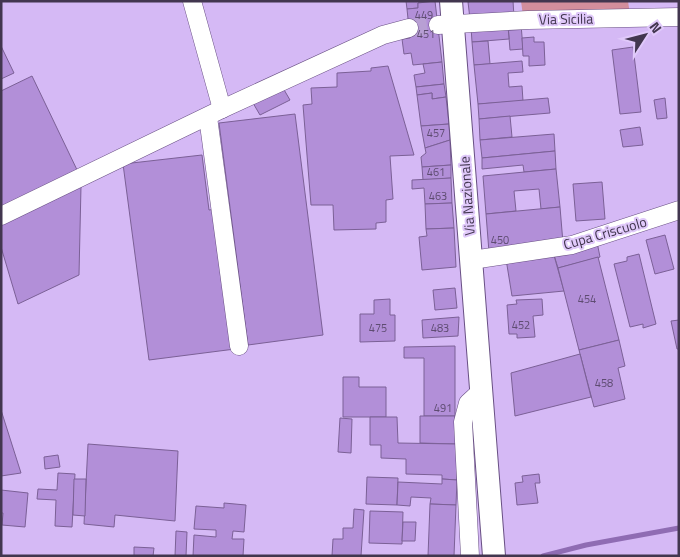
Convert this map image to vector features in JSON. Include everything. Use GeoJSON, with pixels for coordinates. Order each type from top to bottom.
{"type":"FeatureCollection","features":[{"type":"Feature","properties":{"kind":"main road","name":"Via Nazionale"},"geometry":{"type":"LineString","coordinates":[[451,1],[446,25],[472,260],[494,556]]}},
{"type":"Feature","properties":{"kind":"street"},"geometry":{"type":"LineString","coordinates":[[192,1],[215,113],[239,346]]}},
{"type":"Feature","properties":{"kind":"street","name":"Via Sicilia"},"geometry":{"type":"LineString","coordinates":[[446,25],[528,20],[679,17]]}},
{"type":"Feature","properties":{"kind":"street"},"geometry":{"type":"LineString","coordinates":[[1,216],[383,35],[409,28]]}},
{"type":"Feature","properties":{"kind":"street","name":"Cupa Criscuolo"},"geometry":{"type":"LineString","coordinates":[[472,260],[572,245],[679,210]]}},
{"type":"Feature","properties":{"kind":"street"},"geometry":{"type":"LineString","coordinates":[[470,556],[463,422],[468,403],[481,391]]}},
{"type":"Feature","properties":{"kind":"shaded area"},"geometry":{"type":"Polygon","coordinates":[[[521,1],[628,1],[630,15],[523,16],[521,1]]]}},
{"type":"Feature","properties":{"kind":"building"},"geometry":{"type":"Polygon","coordinates":[[[406,1],[433,1],[418,3],[418,8],[407,9],[406,1]]]}},
{"type":"Feature","properties":{"kind":"building"},"geometry":{"type":"Polygon","coordinates":[[[435,1],[442,62],[413,65],[411,53],[404,54],[402,39],[410,38],[407,9],[418,8],[418,3],[435,1]]]}},
{"type":"Feature","properties":{"kind":"building"},"geometry":{"type":"Polygon","coordinates":[[[513,1],[514,17],[470,19],[468,2],[513,1]]]}},
{"type":"Feature","properties":{"kind":"building"},"geometry":{"type":"Polygon","coordinates":[[[521,24],[523,49],[510,50],[508,25],[521,24]]]}},
{"type":"Feature","properties":{"kind":"building"},"geometry":{"type":"Polygon","coordinates":[[[508,25],[509,39],[472,42],[471,27],[508,25]]]}},
{"type":"Feature","properties":{"kind":"building"},"geometry":{"type":"Polygon","coordinates":[[[534,37],[534,42],[544,42],[545,65],[529,66],[529,56],[523,56],[522,38],[534,37]]]}},
{"type":"Feature","properties":{"kind":"building"},"geometry":{"type":"Polygon","coordinates":[[[488,41],[490,64],[474,65],[472,42],[488,41]]]}},
{"type":"Feature","properties":{"kind":"building"},"geometry":{"type":"Polygon","coordinates":[[[1,46],[14,73],[1,79],[1,46]]]}},
{"type":"Feature","properties":{"kind":"building"},"geometry":{"type":"Polygon","coordinates":[[[633,47],[641,112],[620,114],[612,50],[633,47]]]}},
{"type":"Feature","properties":{"kind":"building"},"geometry":{"type":"Polygon","coordinates":[[[522,61],[523,72],[508,73],[509,87],[522,86],[523,101],[478,104],[474,65],[522,61]]]}},
{"type":"Feature","properties":{"kind":"building"},"geometry":{"type":"Polygon","coordinates":[[[442,62],[444,84],[416,87],[414,75],[425,73],[423,64],[442,62]]]}},
{"type":"Feature","properties":{"kind":"building"},"geometry":{"type":"Polygon","coordinates":[[[388,66],[414,155],[390,156],[393,199],[386,200],[386,222],[376,223],[376,229],[334,230],[333,205],[311,205],[303,105],[312,104],[311,88],[337,87],[337,73],[371,71],[371,68],[388,66]]]}},
{"type":"Feature","properties":{"kind":"building"},"geometry":{"type":"Polygon","coordinates":[[[32,76],[79,174],[1,210],[1,91],[32,76]]]}},
{"type":"Feature","properties":{"kind":"building"},"geometry":{"type":"Polygon","coordinates":[[[444,84],[446,97],[432,99],[432,93],[417,95],[416,87],[444,84]]]}},
{"type":"Feature","properties":{"kind":"building"},"geometry":{"type":"Polygon","coordinates":[[[283,88],[290,100],[260,115],[253,103],[283,88]]]}},
{"type":"Feature","properties":{"kind":"building"},"geometry":{"type":"Polygon","coordinates":[[[432,93],[432,99],[446,97],[449,124],[421,126],[417,95],[432,93]]]}},
{"type":"Feature","properties":{"kind":"building"},"geometry":{"type":"Polygon","coordinates":[[[548,98],[550,113],[479,119],[478,104],[548,98]]]}},
{"type":"Feature","properties":{"kind":"building"},"geometry":{"type":"Polygon","coordinates":[[[665,98],[667,118],[657,119],[654,100],[665,98]]]}},
{"type":"Feature","properties":{"kind":"building"},"geometry":{"type":"Polygon","coordinates":[[[295,114],[323,335],[248,345],[219,123],[295,114]]]}},
{"type":"Feature","properties":{"kind":"building"},"geometry":{"type":"Polygon","coordinates":[[[510,116],[512,137],[480,140],[479,119],[510,116]]]}},
{"type":"Feature","properties":{"kind":"building"},"geometry":{"type":"Polygon","coordinates":[[[449,124],[450,140],[425,148],[421,126],[449,124]]]}},
{"type":"Feature","properties":{"kind":"building"},"geometry":{"type":"Polygon","coordinates":[[[640,127],[643,145],[623,147],[620,130],[640,127]]]}},
{"type":"Feature","properties":{"kind":"building"},"geometry":{"type":"Polygon","coordinates":[[[554,134],[555,151],[482,158],[480,140],[554,134]]]}},
{"type":"Feature","properties":{"kind":"building"},"geometry":{"type":"Polygon","coordinates":[[[450,140],[451,165],[422,167],[421,157],[426,153],[425,148],[450,140]]]}},
{"type":"Feature","properties":{"kind":"building"},"geometry":{"type":"Polygon","coordinates":[[[555,151],[556,169],[524,172],[523,165],[482,169],[482,158],[555,151]]]}},
{"type":"Feature","properties":{"kind":"building"},"geometry":{"type":"Polygon","coordinates":[[[202,155],[209,210],[217,209],[235,349],[149,360],[123,164],[202,155]]]}},
{"type":"Feature","properties":{"kind":"building"},"geometry":{"type":"Polygon","coordinates":[[[451,165],[451,178],[423,180],[422,167],[451,165]]]}},
{"type":"Feature","properties":{"kind":"building"},"geometry":{"type":"Polygon","coordinates":[[[556,169],[560,207],[541,209],[539,189],[514,191],[516,211],[486,214],[483,176],[556,169]]]}},
{"type":"Feature","properties":{"kind":"building"},"geometry":{"type":"Polygon","coordinates":[[[451,178],[452,203],[425,204],[424,188],[412,189],[412,180],[451,178]]]}},
{"type":"Feature","properties":{"kind":"building"},"geometry":{"type":"Polygon","coordinates":[[[602,182],[605,219],[576,221],[573,184],[602,182]]]}},
{"type":"Feature","properties":{"kind":"building"},"geometry":{"type":"Polygon","coordinates":[[[81,186],[79,275],[18,304],[1,247],[1,225],[81,186]]]}},
{"type":"Feature","properties":{"kind":"building"},"geometry":{"type":"Polygon","coordinates":[[[452,203],[454,228],[426,229],[425,204],[452,203]]]}},
{"type":"Feature","properties":{"kind":"building"},"geometry":{"type":"Polygon","coordinates":[[[560,207],[563,243],[489,252],[486,214],[560,207]]]}},
{"type":"Feature","properties":{"kind":"building"},"geometry":{"type":"Polygon","coordinates":[[[454,228],[456,267],[422,270],[419,237],[427,236],[426,229],[454,228]]]}},
{"type":"Feature","properties":{"kind":"building"},"geometry":{"type":"Polygon","coordinates":[[[665,235],[674,269],[655,274],[646,240],[665,235]]]}},
{"type":"Feature","properties":{"kind":"building"},"geometry":{"type":"Polygon","coordinates":[[[597,242],[600,257],[558,268],[553,252],[597,242]]]}},
{"type":"Feature","properties":{"kind":"building"},"geometry":{"type":"Polygon","coordinates":[[[553,252],[564,291],[512,296],[506,259],[553,252]]]}},
{"type":"Feature","properties":{"kind":"building"},"geometry":{"type":"Polygon","coordinates":[[[639,254],[656,324],[643,328],[643,324],[630,327],[614,264],[627,261],[627,257],[639,254]]]}},
{"type":"Feature","properties":{"kind":"building"},"geometry":{"type":"Polygon","coordinates":[[[598,257],[619,340],[579,350],[558,268],[598,257]]]}},
{"type":"Feature","properties":{"kind":"building"},"geometry":{"type":"Polygon","coordinates":[[[455,288],[457,308],[435,310],[433,290],[455,288]]]}},
{"type":"Feature","properties":{"kind":"building"},"geometry":{"type":"Polygon","coordinates":[[[390,299],[390,315],[395,315],[395,341],[360,342],[360,314],[374,314],[374,300],[390,299]]]}},
{"type":"Feature","properties":{"kind":"building"},"geometry":{"type":"Polygon","coordinates":[[[542,299],[543,315],[533,316],[535,337],[517,338],[517,334],[509,334],[507,305],[517,304],[516,300],[542,299]]]}},
{"type":"Feature","properties":{"kind":"building"},"geometry":{"type":"Polygon","coordinates":[[[459,317],[458,336],[423,338],[422,320],[459,317]]]}},
{"type":"Feature","properties":{"kind":"building"},"geometry":{"type":"Polygon","coordinates":[[[679,320],[679,349],[677,349],[671,321],[679,320]]]}},
{"type":"Feature","properties":{"kind":"building"},"geometry":{"type":"Polygon","coordinates":[[[619,340],[625,366],[618,368],[625,399],[594,407],[579,350],[619,340]]]}},
{"type":"Feature","properties":{"kind":"building"},"geometry":{"type":"Polygon","coordinates":[[[455,346],[455,416],[424,416],[424,358],[404,358],[404,347],[455,346]]]}},
{"type":"Feature","properties":{"kind":"building"},"geometry":{"type":"Polygon","coordinates":[[[580,354],[591,397],[515,416],[511,373],[580,354]]]}},
{"type":"Feature","properties":{"kind":"building"},"geometry":{"type":"Polygon","coordinates":[[[343,377],[359,377],[359,387],[386,387],[386,417],[343,417],[343,377]]]}},
{"type":"Feature","properties":{"kind":"building"},"geometry":{"type":"Polygon","coordinates":[[[1,410],[21,473],[1,476],[1,410]]]}},
{"type":"Feature","properties":{"kind":"building"},"geometry":{"type":"Polygon","coordinates":[[[420,416],[455,416],[456,444],[420,443],[420,416]]]}},
{"type":"Feature","properties":{"kind":"building"},"geometry":{"type":"Polygon","coordinates":[[[370,417],[397,417],[398,443],[456,444],[457,480],[442,479],[442,475],[406,474],[406,459],[381,458],[381,445],[370,445],[370,417]]]}},
{"type":"Feature","properties":{"kind":"building"},"geometry":{"type":"Polygon","coordinates":[[[340,418],[352,419],[351,453],[338,452],[340,418]]]}},
{"type":"Feature","properties":{"kind":"building"},"geometry":{"type":"Polygon","coordinates":[[[88,444],[178,451],[175,521],[115,515],[114,527],[84,524],[88,444]]]}},
{"type":"Feature","properties":{"kind":"building"},"geometry":{"type":"Polygon","coordinates":[[[58,455],[60,467],[45,469],[44,457],[58,455]]]}},
{"type":"Feature","properties":{"kind":"building"},"geometry":{"type":"Polygon","coordinates":[[[58,473],[75,474],[72,527],[55,526],[56,500],[37,499],[38,489],[57,490],[58,473]]]}},
{"type":"Feature","properties":{"kind":"building"},"geometry":{"type":"Polygon","coordinates":[[[539,474],[540,483],[535,483],[538,503],[517,505],[515,483],[523,482],[522,476],[539,474]]]}},
{"type":"Feature","properties":{"kind":"building"},"geometry":{"type":"Polygon","coordinates":[[[367,477],[398,478],[397,505],[366,504],[367,477]]]}},
{"type":"Feature","properties":{"kind":"building"},"geometry":{"type":"Polygon","coordinates":[[[74,479],[86,479],[85,516],[73,515],[74,479]]]}},
{"type":"Feature","properties":{"kind":"building"},"geometry":{"type":"Polygon","coordinates":[[[442,479],[457,480],[456,505],[430,504],[431,498],[411,497],[410,506],[397,505],[398,482],[442,484],[442,479]]]}},
{"type":"Feature","properties":{"kind":"building"},"geometry":{"type":"Polygon","coordinates":[[[1,490],[28,493],[25,527],[2,525],[1,490]]]}},
{"type":"Feature","properties":{"kind":"building"},"geometry":{"type":"Polygon","coordinates":[[[224,503],[246,505],[244,532],[233,531],[232,539],[244,539],[243,556],[193,556],[194,535],[216,537],[216,530],[194,529],[196,506],[224,508],[224,503]]]}},
{"type":"Feature","properties":{"kind":"building"},"geometry":{"type":"Polygon","coordinates":[[[430,504],[456,505],[454,556],[428,556],[430,504]]]}},
{"type":"Feature","properties":{"kind":"building"},"geometry":{"type":"Polygon","coordinates":[[[354,509],[364,510],[361,556],[332,556],[333,539],[343,539],[343,528],[353,528],[354,509]]]}},
{"type":"Feature","properties":{"kind":"building"},"geometry":{"type":"Polygon","coordinates":[[[370,511],[403,512],[402,544],[369,543],[370,511]]]}},
{"type":"Feature","properties":{"kind":"building"},"geometry":{"type":"Polygon","coordinates":[[[403,522],[416,522],[415,541],[402,541],[403,522]]]}},
{"type":"Feature","properties":{"kind":"building"},"geometry":{"type":"Polygon","coordinates":[[[176,531],[187,532],[186,556],[175,556],[176,531]]]}},
{"type":"Feature","properties":{"kind":"building"},"geometry":{"type":"Polygon","coordinates":[[[134,547],[154,548],[153,556],[134,556],[134,547]]]}},
{"type":"Feature","properties":{"kind":"waterway"},"geometry":{"type":"LineString","coordinates":[[543,556],[586,545],[679,528]]}},
{"type":"Feature","properties":{"kind":"tunnel"},"geometry":{"type":"LineString","coordinates":[[409,28],[438,25]]}}]}
